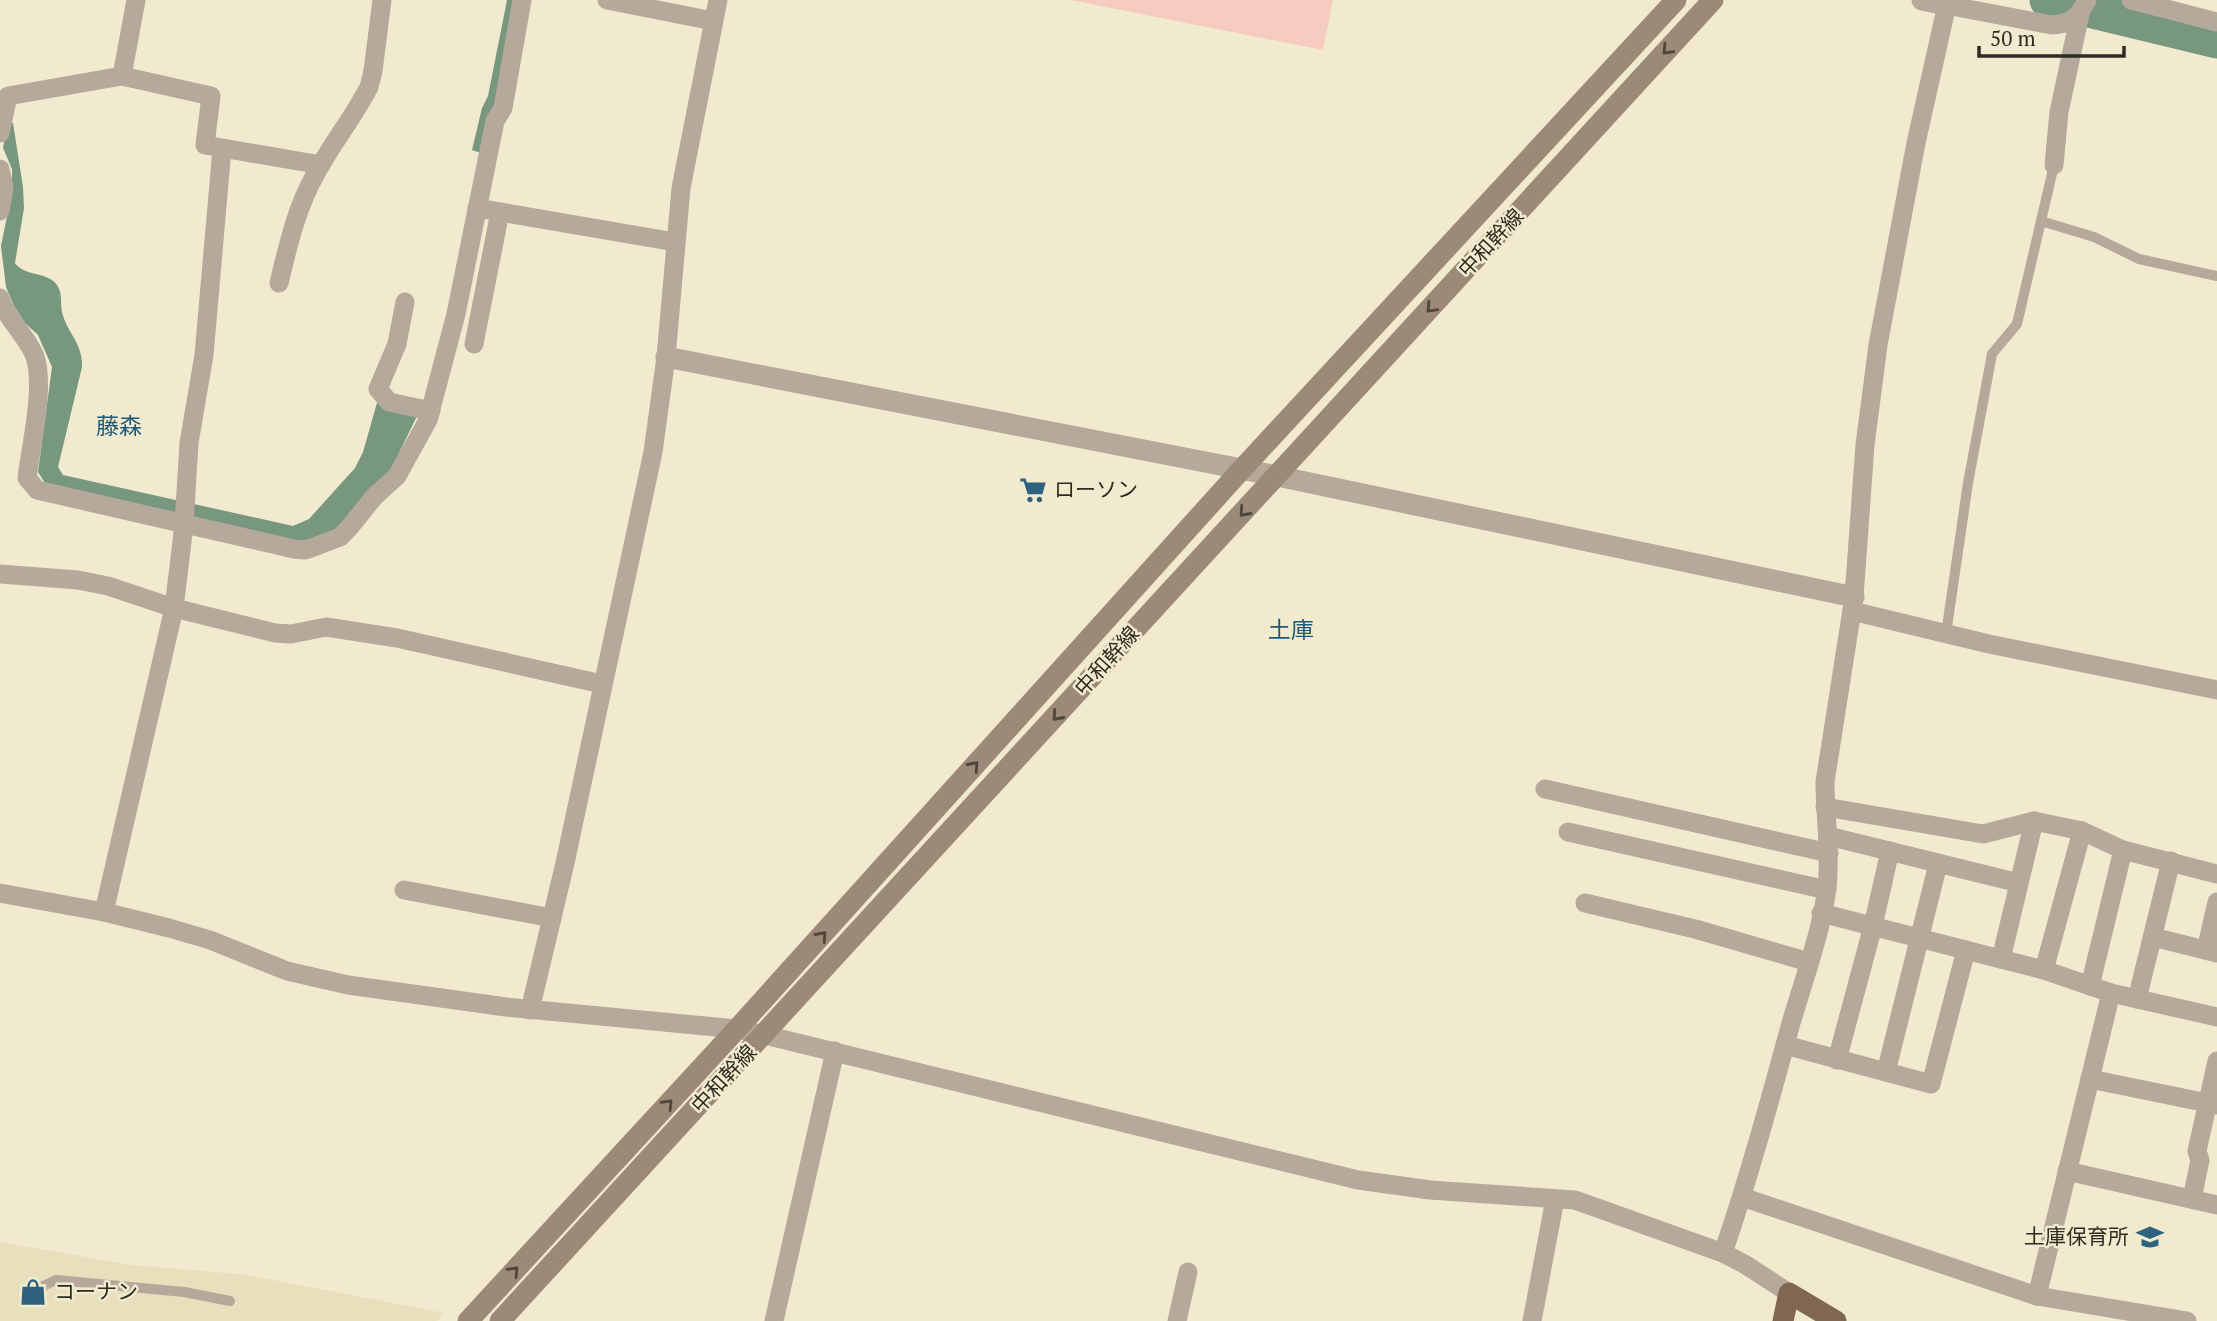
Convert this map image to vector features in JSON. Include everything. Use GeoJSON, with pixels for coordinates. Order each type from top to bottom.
{"type":"FeatureCollection","features":[{"type":"Feature","properties":{"kind":"highway"},"geometry":{"type":"LineString","coordinates":[[1783,1321],[1789,1293],[1836,1321]]}},
{"type":"Feature","properties":{"kind":"main road","name":"中和幹線"},"geometry":{"type":"LineString","coordinates":[[468,1321],[737,1029],[1241,469],[1676,0]]}},
{"type":"Feature","properties":{"kind":"main road","name":"中和幹線"},"geometry":{"type":"LineString","coordinates":[[500,1321],[1713,0]]}},
{"type":"Feature","properties":{"kind":"street"},"geometry":{"type":"LineString","coordinates":[[122,76],[136,0]]}},
{"type":"Feature","properties":{"kind":"street"},"geometry":{"type":"LineString","coordinates":[[279,283],[302,202],[321,165],[369,87],[382,0]]}},
{"type":"Feature","properties":{"kind":"street"},"geometry":{"type":"LineString","coordinates":[[0,298],[32,349],[39,367],[27,478],[37,490],[305,550],[340,537],[397,476],[431,411],[456,314],[495,121],[503,108],[522,0]]}},
{"type":"Feature","properties":{"kind":"street"},"geometry":{"type":"LineString","coordinates":[[607,0],[713,21]]}},
{"type":"Feature","properties":{"kind":"street"},"geometry":{"type":"LineString","coordinates":[[530,1010],[651,464],[666,357],[675,242],[690,137],[718,0]]}},
{"type":"Feature","properties":{"kind":"street"},"geometry":{"type":"LineString","coordinates":[[1922,0],[2052,25],[2067,24],[2083,9]]}},
{"type":"Feature","properties":{"kind":"street"},"geometry":{"type":"LineString","coordinates":[[2131,0],[2217,22]]}},
{"type":"Feature","properties":{"kind":"street"},"geometry":{"type":"LineString","coordinates":[[1723,1253],[1742,1197],[1827,890],[1829,844],[1825,782],[1853,604],[1865,445],[1878,345],[1916,143],[1947,3]]}},
{"type":"Feature","properties":{"kind":"street"},"geometry":{"type":"LineString","coordinates":[[2054,165],[2059,111],[2083,9]]}},
{"type":"Feature","properties":{"kind":"street"},"geometry":{"type":"LineString","coordinates":[[0,130],[8,96],[122,76],[211,96],[205,145],[321,165]]}},
{"type":"Feature","properties":{"kind":"street"},"geometry":{"type":"LineString","coordinates":[[104,912],[174,608],[184,525],[189,443],[204,355],[222,149]]}},
{"type":"Feature","properties":{"kind":"street"},"geometry":{"type":"LineString","coordinates":[[0,169],[4,188],[0,211]]}},
{"type":"Feature","properties":{"kind":"street"},"geometry":{"type":"LineString","coordinates":[[477,208],[675,242]]}},
{"type":"Feature","properties":{"kind":"street"},"geometry":{"type":"LineString","coordinates":[[474,344],[500,212]]}},
{"type":"Feature","properties":{"kind":"street"},"geometry":{"type":"LineString","coordinates":[[405,302],[397,344],[378,389],[389,402],[431,411]]}},
{"type":"Feature","properties":{"kind":"street"},"geometry":{"type":"LineString","coordinates":[[666,357],[1277,475],[1853,604],[1946,634],[2217,690]]}},
{"type":"Feature","properties":{"kind":"street"},"geometry":{"type":"LineString","coordinates":[[0,574],[78,580],[108,586],[174,608],[275,633],[291,634],[326,627],[397,638],[602,684]]}},
{"type":"Feature","properties":{"kind":"street"},"geometry":{"type":"LineString","coordinates":[[1545,789],[1829,844],[1890,851],[2019,883]]}},
{"type":"Feature","properties":{"kind":"street"},"geometry":{"type":"LineString","coordinates":[[1825,807],[1983,834],[2035,821],[2082,831],[2123,850],[2217,874]]}},
{"type":"Feature","properties":{"kind":"street"},"geometry":{"type":"LineString","coordinates":[[2001,959],[2035,821]]}},
{"type":"Feature","properties":{"kind":"street"},"geometry":{"type":"LineString","coordinates":[[2044,971],[2082,831]]}},
{"type":"Feature","properties":{"kind":"street"},"geometry":{"type":"LineString","coordinates":[[1568,832],[1827,890]]}},
{"type":"Feature","properties":{"kind":"street"},"geometry":{"type":"LineString","coordinates":[[2090,986],[2123,850]]}},
{"type":"Feature","properties":{"kind":"street"},"geometry":{"type":"LineString","coordinates":[[1837,1060],[1890,851]]}},
{"type":"Feature","properties":{"kind":"street"},"geometry":{"type":"LineString","coordinates":[[2137,999],[2171,862]]}},
{"type":"Feature","properties":{"kind":"street"},"geometry":{"type":"LineString","coordinates":[[1886,1072],[1938,864]]}},
{"type":"Feature","properties":{"kind":"street"},"geometry":{"type":"LineString","coordinates":[[404,890],[552,918]]}},
{"type":"Feature","properties":{"kind":"street"},"geometry":{"type":"LineString","coordinates":[[0,893],[104,912],[200,937],[287,971],[323,980],[530,1010],[737,1029],[1358,1180],[1430,1190],[1575,1200],[1723,1253],[1789,1293]]}},
{"type":"Feature","properties":{"kind":"street"},"geometry":{"type":"LineString","coordinates":[[1585,902],[1809,961]]}},
{"type":"Feature","properties":{"kind":"street"},"geometry":{"type":"LineString","coordinates":[[2153,937],[2212,951],[2217,902]]}},
{"type":"Feature","properties":{"kind":"street"},"geometry":{"type":"LineString","coordinates":[[1821,913],[2001,959],[2111,993],[2217,1017]]}},
{"type":"Feature","properties":{"kind":"street"},"geometry":{"type":"LineString","coordinates":[[1785,1045],[1931,1084],[1966,950]]}},
{"type":"Feature","properties":{"kind":"street"},"geometry":{"type":"LineString","coordinates":[[2037,1296],[2111,993]]}},
{"type":"Feature","properties":{"kind":"street"},"geometry":{"type":"LineString","coordinates":[[774,1321],[835,1051]]}},
{"type":"Feature","properties":{"kind":"street"},"geometry":{"type":"LineString","coordinates":[[2192,1199],[2200,1160],[2197,1151],[2213,1104],[2217,1061]]}},
{"type":"Feature","properties":{"kind":"street"},"geometry":{"type":"LineString","coordinates":[[2090,1079],[2213,1104]]}},
{"type":"Feature","properties":{"kind":"street"},"geometry":{"type":"LineString","coordinates":[[2197,1151],[2217,1155]]}},
{"type":"Feature","properties":{"kind":"street"},"geometry":{"type":"LineString","coordinates":[[2067,1171],[2217,1205]]}},
{"type":"Feature","properties":{"kind":"street"},"geometry":{"type":"LineString","coordinates":[[1742,1197],[2037,1296],[2187,1321]]}},
{"type":"Feature","properties":{"kind":"street"},"geometry":{"type":"LineString","coordinates":[[1536,1320],[1555,1199]]}},
{"type":"Feature","properties":{"kind":"street"},"geometry":{"type":"LineString","coordinates":[[1177,1321],[1188,1272]]}},
{"type":"Feature","properties":{"kind":"lane"},"geometry":{"type":"LineString","coordinates":[[1946,634],[1968,483],[1992,354],[2017,324],[2054,165]]}},
{"type":"Feature","properties":{"kind":"lane"},"geometry":{"type":"LineString","coordinates":[[2041,221],[2094,237],[2139,259],[2217,276]]}},
{"type":"Feature","properties":{"kind":"lane"},"geometry":{"type":"LineString","coordinates":[[39,1299],[43,1286],[56,1280],[184,1292],[230,1301]]}},
{"type":"Feature","properties":{"kind":"shaded area"},"geometry":{"type":"Polygon","coordinates":[[[507,0],[518,0],[499,104],[481,153],[472,150],[482,108],[488,96],[507,0]]]}},
{"type":"Feature","properties":{"kind":"shaded area"},"geometry":{"type":"Polygon","coordinates":[[[1071,0],[1333,0],[1323,50],[1071,0]]]}},
{"type":"Feature","properties":{"kind":"shaded area"},"geometry":{"type":"Polygon","coordinates":[[[8,122],[13,123],[23,187],[24,208],[15,263],[57,285],[64,319],[82,359],[58,467],[63,475],[293,526],[309,519],[355,468],[363,452],[377,403],[411,411],[417,416],[399,453],[393,475],[343,527],[302,542],[45,483],[38,472],[52,367],[38,335],[25,323],[14,306],[6,287],[1,246],[12,192],[12,169],[3,148],[8,122]]]}},
{"type":"Feature","properties":{"kind":"shaded area"},"geometry":{"type":"Polygon","coordinates":[[[0,1242],[132,1265],[248,1275],[444,1313],[437,1321],[0,1321],[0,1242]]]}},
{"type":"Feature","properties":{"kind":"waterway"},"geometry":{"type":"LineString","coordinates":[[2047,0],[2217,41]]}},
{"type":"Feature","properties":{"kind":"place","name":"ローソン"},"geometry":{"type":"Point","coordinates":[1033,490]}},
{"type":"Feature","properties":{"kind":"place","name":"土庫保育所"},"geometry":{"type":"Point","coordinates":[2150,1237]}},
{"type":"Feature","properties":{"kind":"place","name":"コーナン"},"geometry":{"type":"Point","coordinates":[33,1292]}},
{"type":"Feature","properties":{"kind":"district","name":"藤森"},"geometry":{"type":"Point","coordinates":[119,426]}},
{"type":"Feature","properties":{"kind":"district","name":"土庫"},"geometry":{"type":"Point","coordinates":[1291,630]}}]}
